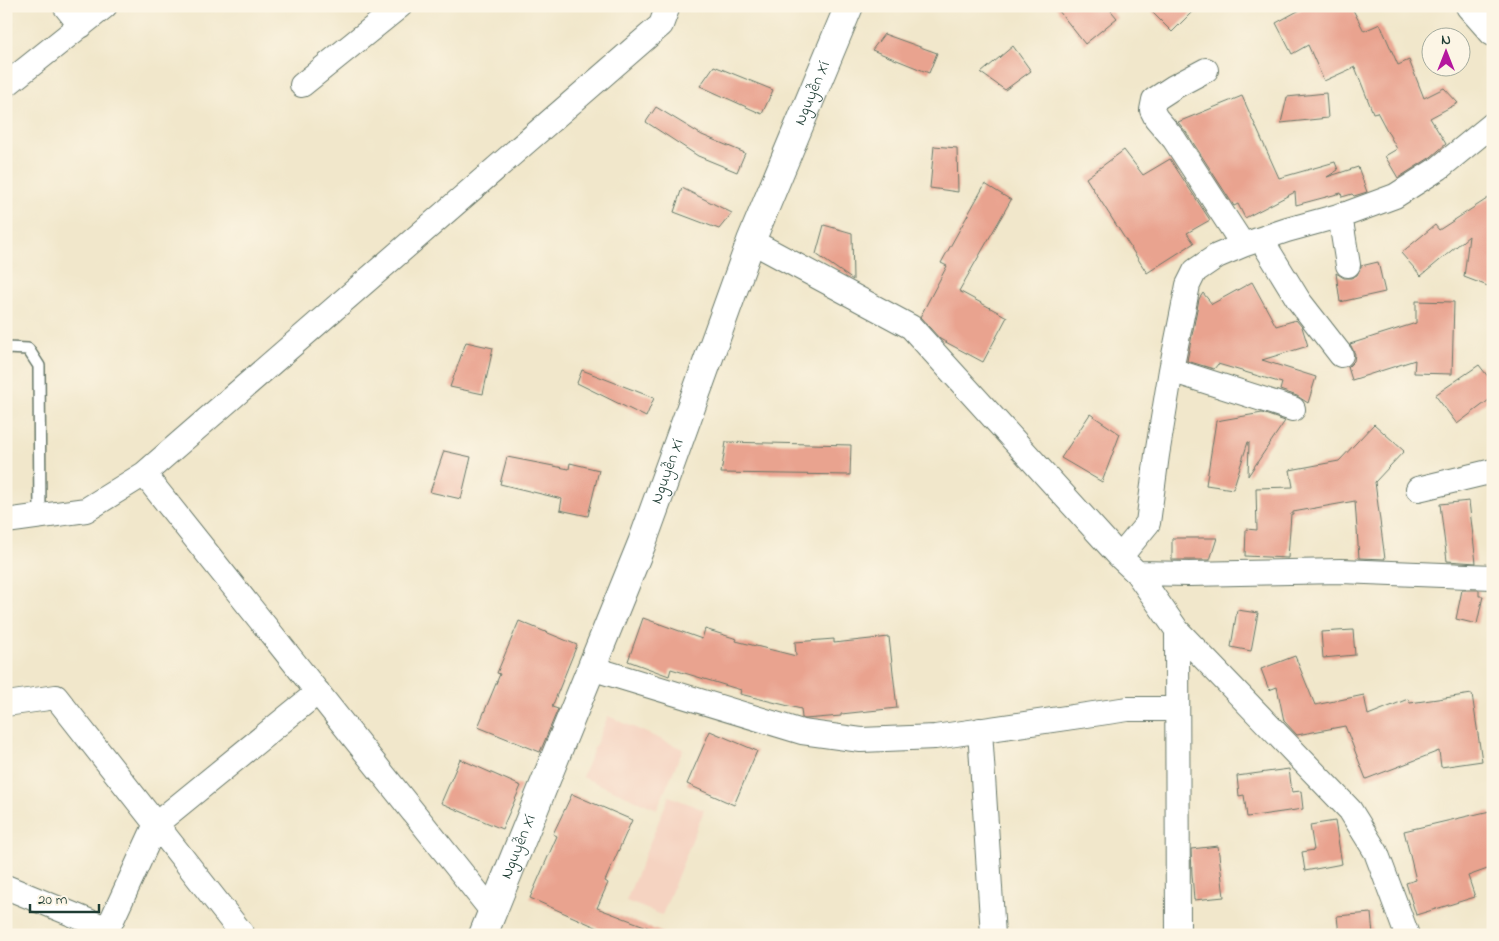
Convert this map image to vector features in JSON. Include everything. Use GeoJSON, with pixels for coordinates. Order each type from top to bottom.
{"type":"FeatureCollection","features":[{"type":"Feature","properties":{"kind":"street"},"geometry":{"type":"LineString","coordinates":[[65,6],[81,26]]}},
{"type":"Feature","properties":{"kind":"street"},"geometry":{"type":"LineString","coordinates":[[6,85],[105,6]]}},
{"type":"Feature","properties":{"kind":"street"},"geometry":{"type":"LineString","coordinates":[[302,85],[400,6]]}},
{"type":"Feature","properties":{"kind":"street"},"geometry":{"type":"LineString","coordinates":[[6,521],[86,510],[144,474],[661,25],[668,6]]}},
{"type":"Feature","properties":{"kind":"street","name":"Nguyễn Xí"},"geometry":{"type":"LineString","coordinates":[[488,923],[642,543],[751,241],[849,6]]}},
{"type":"Feature","properties":{"kind":"street"},"geometry":{"type":"LineString","coordinates":[[1470,6],[1493,32]]}},
{"type":"Feature","properties":{"kind":"street"},"geometry":{"type":"LineString","coordinates":[[1206,70],[1154,100],[1152,110],[1156,118],[1341,355]]}},
{"type":"Feature","properties":{"kind":"street"},"geometry":{"type":"LineString","coordinates":[[1128,565],[1148,522],[1171,370],[1188,285],[1195,271],[1217,256],[1252,242],[1395,196],[1439,168],[1493,124]]}},
{"type":"Feature","properties":{"kind":"street"},"geometry":{"type":"LineString","coordinates":[[1340,215],[1348,265]]}},
{"type":"Feature","properties":{"kind":"street"},"geometry":{"type":"LineString","coordinates":[[751,241],[911,327],[1128,565],[1177,630],[1350,810],[1376,852],[1407,935]]}},
{"type":"Feature","properties":{"kind":"street"},"geometry":{"type":"LineString","coordinates":[[1171,370],[1293,409]]}},
{"type":"Feature","properties":{"kind":"street"},"geometry":{"type":"LineString","coordinates":[[1418,489],[1493,471]]}},
{"type":"Feature","properties":{"kind":"street"},"geometry":{"type":"LineString","coordinates":[[144,474],[318,692],[488,923]]}},
{"type":"Feature","properties":{"kind":"street"},"geometry":{"type":"LineString","coordinates":[[1128,565],[1190,574],[1341,571],[1490,581]]}},
{"type":"Feature","properties":{"kind":"street"},"geometry":{"type":"LineString","coordinates":[[1177,630],[1178,935]]}},
{"type":"Feature","properties":{"kind":"street"},"geometry":{"type":"LineString","coordinates":[[591,668],[802,732],[861,740],[935,737],[1128,709],[1177,709]]}},
{"type":"Feature","properties":{"kind":"street"},"geometry":{"type":"LineString","coordinates":[[6,887],[106,932],[156,824],[318,692]]}},
{"type":"Feature","properties":{"kind":"street"},"geometry":{"type":"LineString","coordinates":[[6,704],[56,697],[243,935]]}},
{"type":"Feature","properties":{"kind":"street"},"geometry":{"type":"LineString","coordinates":[[980,730],[993,935]]}},
{"type":"Feature","properties":{"kind":"lane"},"geometry":{"type":"LineString","coordinates":[[6,348],[28,349],[39,366],[40,516]]}},
{"type":"Feature","properties":{"kind":"shaded area"},"geometry":{"type":"Polygon","coordinates":[[[608,716],[683,749],[657,809],[582,777],[608,716]]]}},
{"type":"Feature","properties":{"kind":"shaded area"},"geometry":{"type":"Polygon","coordinates":[[[669,796],[704,810],[662,915],[626,901],[669,796]]]}},
{"type":"Feature","properties":{"kind":"building"},"geometry":{"type":"Polygon","coordinates":[[[1055,6],[1107,6],[1117,18],[1085,44],[1055,6]]]}},
{"type":"Feature","properties":{"kind":"building"},"geometry":{"type":"Polygon","coordinates":[[[1146,6],[1198,6],[1172,32],[1146,6]]]}},
{"type":"Feature","properties":{"kind":"building"},"geometry":{"type":"Polygon","coordinates":[[[1307,6],[1351,6],[1364,31],[1380,24],[1398,65],[1409,60],[1424,98],[1444,88],[1458,103],[1430,118],[1446,144],[1431,157],[1398,178],[1385,156],[1397,149],[1377,112],[1373,113],[1355,67],[1324,81],[1308,45],[1292,54],[1276,23],[1307,6]]]}},
{"type":"Feature","properties":{"kind":"building"},"geometry":{"type":"Polygon","coordinates":[[[884,34],[937,53],[929,73],[872,50],[884,34]]]}},
{"type":"Feature","properties":{"kind":"building"},"geometry":{"type":"Polygon","coordinates":[[[1013,46],[1031,71],[1005,90],[981,73],[1013,46]]]}},
{"type":"Feature","properties":{"kind":"building"},"geometry":{"type":"Polygon","coordinates":[[[714,66],[773,90],[762,114],[700,86],[714,66]]]}},
{"type":"Feature","properties":{"kind":"building"},"geometry":{"type":"Polygon","coordinates":[[[1326,93],[1328,118],[1281,123],[1287,97],[1326,93]]]}},
{"type":"Feature","properties":{"kind":"building"},"geometry":{"type":"Polygon","coordinates":[[[1242,96],[1279,178],[1335,162],[1338,170],[1327,177],[1358,167],[1367,192],[1342,197],[1341,193],[1296,205],[1295,192],[1245,218],[1238,204],[1234,206],[1178,122],[1242,96]]]}},
{"type":"Feature","properties":{"kind":"building"},"geometry":{"type":"Polygon","coordinates":[[[656,107],[702,135],[745,153],[737,172],[698,156],[646,122],[656,107]]]}},
{"type":"Feature","properties":{"kind":"building"},"geometry":{"type":"Polygon","coordinates":[[[934,146],[957,148],[958,192],[930,188],[934,146]]]}},
{"type":"Feature","properties":{"kind":"building"},"geometry":{"type":"Polygon","coordinates":[[[1124,150],[1143,175],[1170,159],[1210,220],[1187,233],[1194,243],[1147,273],[1086,178],[1124,150]]]}},
{"type":"Feature","properties":{"kind":"building"},"geometry":{"type":"Polygon","coordinates":[[[985,184],[1011,200],[959,291],[1007,317],[983,362],[940,339],[920,317],[947,266],[941,263],[985,184]]]}},
{"type":"Feature","properties":{"kind":"building"},"geometry":{"type":"Polygon","coordinates":[[[682,188],[732,213],[719,229],[674,212],[682,188]]]}},
{"type":"Feature","properties":{"kind":"building"},"geometry":{"type":"Polygon","coordinates":[[[1493,195],[1493,288],[1464,277],[1469,236],[1421,276],[1401,253],[1435,225],[1439,230],[1493,195]]]}},
{"type":"Feature","properties":{"kind":"building"},"geometry":{"type":"Polygon","coordinates":[[[824,225],[852,233],[853,280],[816,254],[824,225]]]}},
{"type":"Feature","properties":{"kind":"building"},"geometry":{"type":"Polygon","coordinates":[[[1378,262],[1385,292],[1340,302],[1336,273],[1344,278],[1351,278],[1357,275],[1361,266],[1378,262]]]}},
{"type":"Feature","properties":{"kind":"building"},"geometry":{"type":"Polygon","coordinates":[[[1252,282],[1276,326],[1296,320],[1302,327],[1308,346],[1262,360],[1316,377],[1308,403],[1297,396],[1280,390],[1282,383],[1218,364],[1214,369],[1187,361],[1199,299],[1203,293],[1212,304],[1252,282]]]}},
{"type":"Feature","properties":{"kind":"building"},"geometry":{"type":"Polygon","coordinates":[[[1416,301],[1454,302],[1452,374],[1414,373],[1415,360],[1352,380],[1348,367],[1354,361],[1355,354],[1350,344],[1416,323],[1416,301]]]}},
{"type":"Feature","properties":{"kind":"building"},"geometry":{"type":"Polygon","coordinates":[[[466,342],[493,348],[483,394],[450,387],[466,342]]]}},
{"type":"Feature","properties":{"kind":"building"},"geometry":{"type":"Polygon","coordinates":[[[1479,365],[1493,383],[1493,397],[1457,424],[1435,395],[1479,365]]]}},
{"type":"Feature","properties":{"kind":"building"},"geometry":{"type":"Polygon","coordinates":[[[582,370],[654,398],[646,417],[577,383],[582,370]]]}},
{"type":"Feature","properties":{"kind":"building"},"geometry":{"type":"Polygon","coordinates":[[[1262,413],[1285,421],[1248,476],[1249,442],[1233,489],[1206,485],[1216,421],[1262,413]]]}},
{"type":"Feature","properties":{"kind":"building"},"geometry":{"type":"Polygon","coordinates":[[[1090,414],[1120,434],[1102,482],[1061,458],[1090,414]]]}},
{"type":"Feature","properties":{"kind":"building"},"geometry":{"type":"Polygon","coordinates":[[[1374,424],[1404,451],[1375,482],[1385,559],[1359,558],[1355,501],[1293,512],[1291,514],[1288,558],[1245,556],[1246,529],[1257,530],[1256,488],[1293,487],[1290,470],[1339,461],[1374,424]]]}},
{"type":"Feature","properties":{"kind":"building"},"geometry":{"type":"Polygon","coordinates":[[[726,442],[851,445],[850,475],[721,473],[726,442]]]}},
{"type":"Feature","properties":{"kind":"building"},"geometry":{"type":"Polygon","coordinates":[[[444,451],[471,457],[461,499],[430,492],[444,451]]]}},
{"type":"Feature","properties":{"kind":"building"},"geometry":{"type":"Polygon","coordinates":[[[507,457],[569,469],[570,463],[599,470],[588,516],[560,510],[562,499],[500,484],[507,457]]]}},
{"type":"Feature","properties":{"kind":"building"},"geometry":{"type":"Polygon","coordinates":[[[1469,501],[1476,563],[1447,561],[1440,504],[1469,501]]]}},
{"type":"Feature","properties":{"kind":"building"},"geometry":{"type":"Polygon","coordinates":[[[1172,538],[1217,538],[1210,560],[1172,560],[1172,538]]]}},
{"type":"Feature","properties":{"kind":"building"},"geometry":{"type":"Polygon","coordinates":[[[1462,590],[1479,590],[1479,596],[1483,596],[1477,624],[1456,619],[1462,590]]]}},
{"type":"Feature","properties":{"kind":"building"},"geometry":{"type":"Polygon","coordinates":[[[1237,610],[1258,613],[1251,651],[1231,647],[1237,610]]]}},
{"type":"Feature","properties":{"kind":"building"},"geometry":{"type":"Polygon","coordinates":[[[643,618],[702,639],[705,629],[737,639],[736,641],[796,656],[795,642],[834,639],[834,643],[889,637],[897,708],[805,719],[802,718],[801,709],[740,694],[741,690],[671,669],[669,676],[628,661],[643,618]]]}},
{"type":"Feature","properties":{"kind":"building"},"geometry":{"type":"Polygon","coordinates":[[[519,621],[577,645],[552,707],[558,709],[540,752],[478,727],[500,674],[497,673],[519,621]]]}},
{"type":"Feature","properties":{"kind":"building"},"geometry":{"type":"Polygon","coordinates":[[[1353,630],[1355,655],[1323,658],[1321,632],[1353,630]]]}},
{"type":"Feature","properties":{"kind":"building"},"geometry":{"type":"Polygon","coordinates":[[[1295,656],[1315,705],[1364,695],[1368,715],[1408,699],[1410,703],[1472,694],[1482,761],[1441,767],[1439,751],[1366,779],[1345,726],[1297,735],[1284,721],[1277,687],[1269,690],[1261,669],[1295,656]]]}},
{"type":"Feature","properties":{"kind":"building"},"geometry":{"type":"Polygon","coordinates":[[[710,731],[757,751],[734,805],[687,784],[710,731]]]}},
{"type":"Feature","properties":{"kind":"building"},"geometry":{"type":"Polygon","coordinates":[[[460,759],[521,786],[502,829],[441,803],[460,759]]]}},
{"type":"Feature","properties":{"kind":"building"},"geometry":{"type":"Polygon","coordinates":[[[1289,769],[1292,792],[1301,791],[1303,809],[1247,817],[1244,795],[1239,796],[1237,776],[1289,769]]]}},
{"type":"Feature","properties":{"kind":"building"},"geometry":{"type":"Polygon","coordinates":[[[572,794],[632,820],[605,881],[608,883],[597,908],[663,933],[662,935],[614,935],[530,898],[557,836],[553,834],[572,794]]]}},
{"type":"Feature","properties":{"kind":"building"},"geometry":{"type":"Polygon","coordinates":[[[1490,811],[1493,821],[1493,867],[1468,876],[1475,897],[1416,915],[1406,883],[1416,880],[1404,831],[1490,811]]]}},
{"type":"Feature","properties":{"kind":"building"},"geometry":{"type":"Polygon","coordinates":[[[1335,821],[1342,864],[1305,871],[1302,852],[1314,850],[1310,825],[1335,821]]]}},
{"type":"Feature","properties":{"kind":"building"},"geometry":{"type":"Polygon","coordinates":[[[1218,846],[1224,897],[1194,900],[1191,849],[1218,846]]]}},
{"type":"Feature","properties":{"kind":"building"},"geometry":{"type":"Polygon","coordinates":[[[1371,913],[1373,935],[1339,935],[1337,916],[1371,913]]]}}]}
